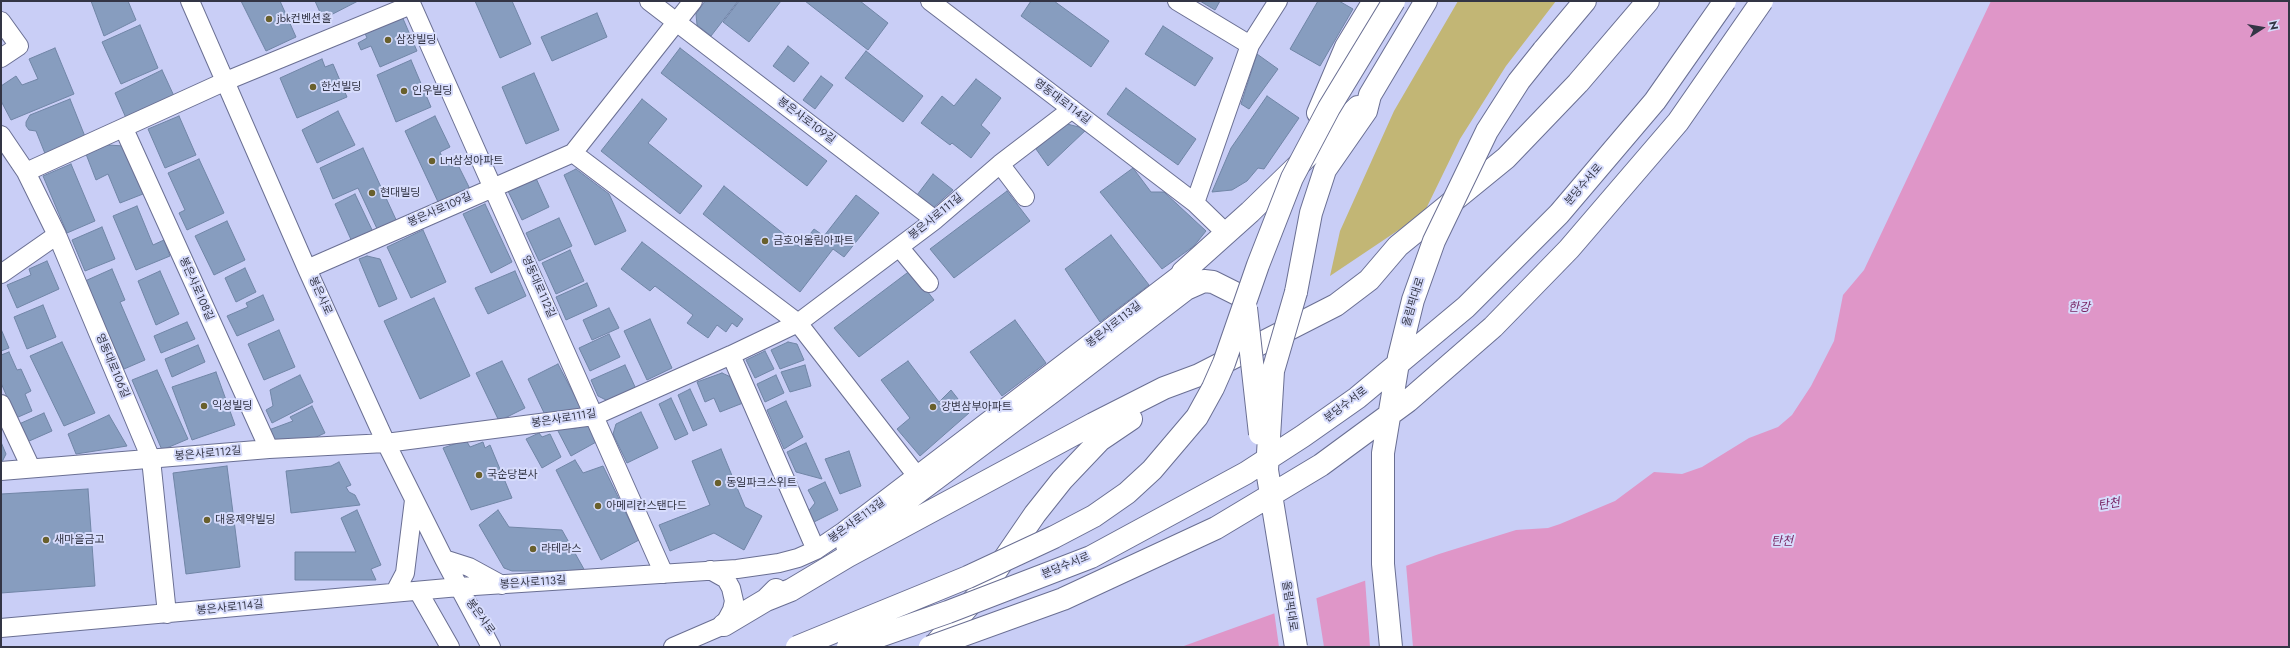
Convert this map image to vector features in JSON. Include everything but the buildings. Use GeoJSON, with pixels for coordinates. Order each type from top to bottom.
{"type":"FeatureCollection","features":[{"type":"Feature","properties":{"kind":"highway"},"geometry":{"type":"LineString","coordinates":[[1296,166],[1346,47],[1374,1]]}},
{"type":"Feature","properties":{"kind":"highway"},"geometry":{"type":"LineString","coordinates":[[797,647],[968,578],[1054,537],[1094,516],[1127,493],[1152,470],[1197,417],[1213,388],[1224,363],[1258,265],[1292,178],[1329,108],[1394,1]]}},
{"type":"Feature","properties":{"kind":"highway","name":"올림픽대로"},"geometry":{"type":"LineString","coordinates":[[1296,647],[1267,470],[1274,371],[1296,292],[1311,213],[1325,170],[1366,111],[1370,95],[1426,1]]}},
{"type":"Feature","properties":{"kind":"highway","name":"올림픽대로"},"geometry":{"type":"LineString","coordinates":[[1391,647],[1383,564],[1383,453],[1399,357],[1413,300],[1434,241],[1487,131],[1519,81],[1585,1]]}},
{"type":"Feature","properties":{"kind":"highway"},"geometry":{"type":"LineString","coordinates":[[724,625],[766,600],[791,590],[848,556],[1093,424],[1164,388],[1199,375],[1336,305],[1369,280],[1398,246],[1506,158],[1578,83],[1648,1]]}},
{"type":"Feature","properties":{"kind":"highway","name":"분당수서로"},"geometry":{"type":"LineString","coordinates":[[848,647],[948,612],[1091,557],[1246,473],[1303,436],[1357,398],[1466,307],[1559,214],[1655,101],[1725,1]]}},
{"type":"Feature","properties":{"kind":"highway"},"geometry":{"type":"LineString","coordinates":[[930,647],[1063,599],[1216,528],[1321,465],[1408,401],[1493,327],[1569,250],[1678,122],[1762,1]]}},
{"type":"Feature","properties":{"kind":"highway"},"geometry":{"type":"LineString","coordinates":[[1183,272],[1227,234],[1370,95]]}},
{"type":"Feature","properties":{"kind":"highway"},"geometry":{"type":"LineString","coordinates":[[766,600],[788,579],[842,549],[1186,289],[1204,281],[1213,282],[1245,298],[1258,419],[1267,470]]}},
{"type":"Feature","properties":{"kind":"highway"},"geometry":{"type":"LineString","coordinates":[[933,647],[953,626],[985,587],[1035,514],[1062,480],[1100,440],[1121,425],[1169,399],[1199,375]]}},
{"type":"Feature","properties":{"kind":"street","name":"봉은사로"},"geometry":{"type":"LineString","coordinates":[[190,1],[307,269],[386,443],[444,559],[491,647]]}},
{"type":"Feature","properties":{"kind":"street"},"geometry":{"type":"LineString","coordinates":[[649,1],[676,22]]}},
{"type":"Feature","properties":{"kind":"street","name":"봉은사로109길"},"geometry":{"type":"LineString","coordinates":[[307,269],[493,186],[573,153],[692,1]]}},
{"type":"Feature","properties":{"kind":"street","name":"영동대로114길"},"geometry":{"type":"LineString","coordinates":[[930,1],[1195,203],[1227,234]]}},
{"type":"Feature","properties":{"kind":"street"},"geometry":{"type":"LineString","coordinates":[[1176,1],[1250,45]]}},
{"type":"Feature","properties":{"kind":"street"},"geometry":{"type":"LineString","coordinates":[[1195,203],[1250,45],[1278,1]]}},
{"type":"Feature","properties":{"kind":"street"},"geometry":{"type":"LineString","coordinates":[[26,172],[124,129],[226,81],[411,3]]}},
{"type":"Feature","properties":{"kind":"street","name":"영동대로112길"},"geometry":{"type":"LineString","coordinates":[[411,3],[664,574]]}},
{"type":"Feature","properties":{"kind":"street"},"geometry":{"type":"LineString","coordinates":[[1,21],[19,46],[1,58]]}},
{"type":"Feature","properties":{"kind":"street","name":"봉은사로109길"},"geometry":{"type":"LineString","coordinates":[[676,22],[935,220]]}},
{"type":"Feature","properties":{"kind":"street","name":"봉은사로111길"},"geometry":{"type":"LineString","coordinates":[[386,443],[594,416],[731,356],[798,323],[935,220],[1000,164],[1072,109]]}},
{"type":"Feature","properties":{"kind":"street","name":"봉은사로108길"},"geometry":{"type":"LineString","coordinates":[[124,129],[269,449]]}},
{"type":"Feature","properties":{"kind":"street","name":"영동대로106길"},"geometry":{"type":"LineString","coordinates":[[1,135],[26,172],[57,236],[151,459],[167,614]]}},
{"type":"Feature","properties":{"kind":"street"},"geometry":{"type":"LineString","coordinates":[[573,153],[798,323],[917,476]]}},
{"type":"Feature","properties":{"kind":"street"},"geometry":{"type":"LineString","coordinates":[[1000,164],[1025,197]]}},
{"type":"Feature","properties":{"kind":"street"},"geometry":{"type":"LineString","coordinates":[[1,274],[57,236]]}},
{"type":"Feature","properties":{"kind":"street"},"geometry":{"type":"LineString","coordinates":[[899,247],[929,283]]}},
{"type":"Feature","properties":{"kind":"street","name":"봉은사로113길"},"geometry":{"type":"LineString","coordinates":[[459,587],[503,586],[664,574],[779,563],[816,550],[844,531],[917,476],[1183,272]]}},
{"type":"Feature","properties":{"kind":"street"},"geometry":{"type":"LineString","coordinates":[[731,356],[816,550]]}},
{"type":"Feature","properties":{"kind":"street"},"geometry":{"type":"LineString","coordinates":[[1,404],[31,468]]}},
{"type":"Feature","properties":{"kind":"street","name":"봉은사로112길"},"geometry":{"type":"LineString","coordinates":[[1,471],[269,449],[386,443]]}},
{"type":"Feature","properties":{"kind":"street"},"geometry":{"type":"LineString","coordinates":[[395,592],[405,573],[414,500]]}},
{"type":"Feature","properties":{"kind":"street"},"geometry":{"type":"LineString","coordinates":[[444,559],[469,567],[503,586]]}},
{"type":"Feature","properties":{"kind":"street"},"geometry":{"type":"LineString","coordinates":[[673,647],[724,625],[732,610],[734,601],[731,588],[726,579],[710,570]]}},
{"type":"Feature","properties":{"kind":"street","name":"봉은사로"},"geometry":{"type":"LineString","coordinates":[[459,587],[502,647]]}},
{"type":"Feature","properties":{"kind":"street","name":"봉은사로114길"},"geometry":{"type":"LineString","coordinates":[[1,628],[459,587]]}},
{"type":"Feature","properties":{"kind":"street"},"geometry":{"type":"LineString","coordinates":[[418,591],[450,647]]}},
{"type":"Feature","properties":{"kind":"shaded area"},"geometry":{"type":"Polygon","coordinates":[[[1458,1],[1556,1],[1506,66],[1460,139],[1424,213],[1330,276],[1340,231],[1394,111],[1458,1]]]}},
{"type":"Feature","properties":{"kind":"water","name":"한강"},"geometry":{"type":"Polygon","coordinates":[[[1991,1],[2289,1],[2289,647],[1181,647],[1439,554],[1516,530],[1548,528],[1560,524],[1615,501],[1654,472],[1682,474],[1702,467],[1749,438],[1778,427],[1792,415],[1811,386],[1834,341],[1843,295],[1864,270],[1991,1]]]}},
{"type":"Feature","properties":{"kind":"pier"},"geometry":{"type":"Polygon","coordinates":[[[1406,564],[1413,647],[1370,647],[1365,579],[1406,564]]]}},
{"type":"Feature","properties":{"kind":"pier"},"geometry":{"type":"Polygon","coordinates":[[[1316,596],[1324,647],[1279,647],[1274,611],[1316,596]]]}},
{"type":"Feature","properties":{"kind":"place","name":"jbk컨벤션홀"},"geometry":{"type":"Point","coordinates":[269,19]}},
{"type":"Feature","properties":{"kind":"place","name":"삼장빌딩"},"geometry":{"type":"Point","coordinates":[388,40]}},
{"type":"Feature","properties":{"kind":"place","name":"한선빌딩"},"geometry":{"type":"Point","coordinates":[313,87]}},
{"type":"Feature","properties":{"kind":"place","name":"인우빌딩"},"geometry":{"type":"Point","coordinates":[404,91]}},
{"type":"Feature","properties":{"kind":"place","name":"LH삼성아파트"},"geometry":{"type":"Point","coordinates":[432,161]}},
{"type":"Feature","properties":{"kind":"place","name":"현대빌딩"},"geometry":{"type":"Point","coordinates":[372,193]}},
{"type":"Feature","properties":{"kind":"place","name":"금호어울림아파트"},"geometry":{"type":"Point","coordinates":[765,241]}},
{"type":"Feature","properties":{"kind":"place","name":"익성빌딩"},"geometry":{"type":"Point","coordinates":[204,406]}},
{"type":"Feature","properties":{"kind":"place","name":"강변삼부아파트"},"geometry":{"type":"Point","coordinates":[933,407]}},
{"type":"Feature","properties":{"kind":"place","name":"국순당본사"},"geometry":{"type":"Point","coordinates":[479,475]}},
{"type":"Feature","properties":{"kind":"place","name":"동일파크스위트"},"geometry":{"type":"Point","coordinates":[718,483]}},
{"type":"Feature","properties":{"kind":"place","name":"아메리칸스탠다드"},"geometry":{"type":"Point","coordinates":[598,506]}},
{"type":"Feature","properties":{"kind":"place","name":"대웅제약빌딩"},"geometry":{"type":"Point","coordinates":[207,520]}},
{"type":"Feature","properties":{"kind":"place","name":"새마을금고"},"geometry":{"type":"Point","coordinates":[46,540]}},
{"type":"Feature","properties":{"kind":"place","name":"라테라스"},"geometry":{"type":"Point","coordinates":[533,549]}},
{"type":"Feature","properties":{"kind":"water label","name":"탄천"},"geometry":{"type":"Point","coordinates":[2109,505]}},
{"type":"Feature","properties":{"kind":"water label","name":"탄천"},"geometry":{"type":"Point","coordinates":[1782,542]}}]}
